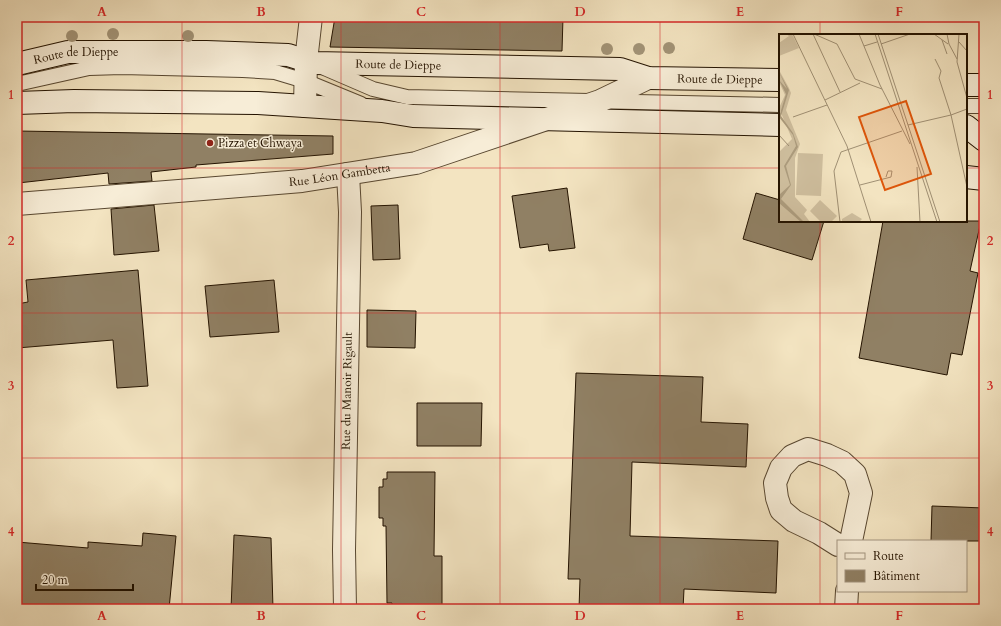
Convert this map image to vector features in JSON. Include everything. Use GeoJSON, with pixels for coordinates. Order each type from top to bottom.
{"type":"FeatureCollection","features":[{"type":"Feature","properties":{"kind":"main road"},"geometry":{"type":"LineString","coordinates":[[304,106],[311,17]]}},
{"type":"Feature","properties":{"kind":"main road","name":"Route de Dieppe"},"geometry":{"type":"LineString","coordinates":[[17,64],[68,52],[206,52],[288,55],[308,69],[620,68],[648,78],[779,80]]}},
{"type":"Feature","properties":{"kind":"main road","name":"Rue Léon Gambetta"},"geometry":{"type":"LineString","coordinates":[[17,204],[302,181],[416,163],[551,119],[600,101],[648,78]]}},
{"type":"Feature","properties":{"kind":"main road"},"geometry":{"type":"LineString","coordinates":[[967,85],[984,85]]}},
{"type":"Feature","properties":{"kind":"main road"},"geometry":{"type":"LineString","coordinates":[[17,103],[97,101],[258,103],[382,111],[413,116],[779,125]]}},
{"type":"Feature","properties":{"kind":"main road"},"geometry":{"type":"LineString","coordinates":[[967,126],[984,126]]}},
{"type":"Feature","properties":{"kind":"main road"},"geometry":{"type":"LineString","coordinates":[[967,127],[984,140]]}},
{"type":"Feature","properties":{"kind":"main road","name":"Rue du Manoir Rigault"},"geometry":{"type":"LineString","coordinates":[[345,609],[344,550],[350,212],[348,174]]}},
{"type":"Feature","properties":{"kind":"main road"},"geometry":{"type":"LineString","coordinates":[[967,177],[984,179]]}},
{"type":"Feature","properties":{"kind":"main road"},"geometry":{"type":"LineString","coordinates":[[837,544],[819,533],[794,521],[781,510],[777,498],[775,484],[781,468],[792,456],[808,449],[842,462],[855,474],[861,493],[851,540]]}},
{"type":"Feature","properties":{"kind":"main road"},"geometry":{"type":"LineString","coordinates":[[846,609],[847,592]]}},
{"type":"Feature","properties":{"kind":"lane"},"geometry":{"type":"LineString","coordinates":[[17,84],[88,68],[122,67],[275,72],[308,69],[373,89],[407,97],[779,105]]}},
{"type":"Feature","properties":{"kind":"lane"},"geometry":{"type":"LineString","coordinates":[[308,69],[345,98],[382,111]]}},
{"type":"Feature","properties":{"kind":"lane"},"geometry":{"type":"LineString","coordinates":[[967,106],[984,106]]}},
{"type":"Feature","properties":{"kind":"building"},"geometry":{"type":"Polygon","coordinates":[[[335,17],[475,17],[538,19],[538,17],[563,17],[562,51],[330,47],[335,17]]]}},
{"type":"Feature","properties":{"kind":"building"},"geometry":{"type":"Polygon","coordinates":[[[17,131],[333,136],[333,154],[196,165],[196,167],[151,172],[152,181],[109,184],[108,173],[18,183],[17,131]]]}},
{"type":"Feature","properties":{"kind":"building"},"geometry":{"type":"Polygon","coordinates":[[[567,188],[575,248],[549,251],[548,244],[520,248],[512,196],[567,188]]]}},
{"type":"Feature","properties":{"kind":"building"},"geometry":{"type":"Polygon","coordinates":[[[756,193],[779,200],[779,222],[824,222],[812,260],[743,239],[756,193]]]}},
{"type":"Feature","properties":{"kind":"building"},"geometry":{"type":"Polygon","coordinates":[[[154,205],[159,251],[114,255],[111,209],[154,205]]]}},
{"type":"Feature","properties":{"kind":"building"},"geometry":{"type":"Polygon","coordinates":[[[398,205],[400,259],[373,260],[371,206],[398,205]]]}},
{"type":"Feature","properties":{"kind":"building"},"geometry":{"type":"Polygon","coordinates":[[[981,221],[970,271],[978,273],[962,355],[951,353],[947,375],[859,358],[883,222],[981,221]]]}},
{"type":"Feature","properties":{"kind":"building"},"geometry":{"type":"Polygon","coordinates":[[[138,270],[148,386],[117,388],[113,340],[17,348],[17,304],[28,302],[26,280],[138,270]]]}},
{"type":"Feature","properties":{"kind":"building"},"geometry":{"type":"Polygon","coordinates":[[[274,280],[279,332],[210,337],[205,286],[274,280]]]}},
{"type":"Feature","properties":{"kind":"building"},"geometry":{"type":"Polygon","coordinates":[[[367,310],[416,311],[415,348],[367,347],[367,310]]]}},
{"type":"Feature","properties":{"kind":"building"},"geometry":{"type":"Polygon","coordinates":[[[576,373],[703,377],[701,422],[748,424],[746,467],[632,462],[630,536],[778,541],[776,593],[684,589],[683,609],[579,609],[580,579],[568,579],[576,373]]]}},
{"type":"Feature","properties":{"kind":"building"},"geometry":{"type":"Polygon","coordinates":[[[417,403],[482,403],[481,446],[417,446],[417,403]]]}},
{"type":"Feature","properties":{"kind":"building"},"geometry":{"type":"Polygon","coordinates":[[[387,472],[435,472],[434,556],[442,556],[442,609],[392,609],[392,603],[387,603],[386,526],[383,526],[383,518],[379,518],[379,487],[383,487],[383,479],[387,479],[387,472]]]}},
{"type":"Feature","properties":{"kind":"building"},"geometry":{"type":"Polygon","coordinates":[[[932,506],[984,508],[984,541],[931,540],[932,506]]]}},
{"type":"Feature","properties":{"kind":"building"},"geometry":{"type":"Polygon","coordinates":[[[143,533],[176,536],[169,609],[17,609],[17,542],[88,548],[88,542],[142,546],[143,533]]]}},
{"type":"Feature","properties":{"kind":"building"},"geometry":{"type":"Polygon","coordinates":[[[234,535],[271,538],[273,609],[231,609],[234,535]]]}},
{"type":"Feature","properties":{"kind":"place","name":"Pizza et Chwaya"},"geometry":{"type":"Point","coordinates":[210,143]}}]}
